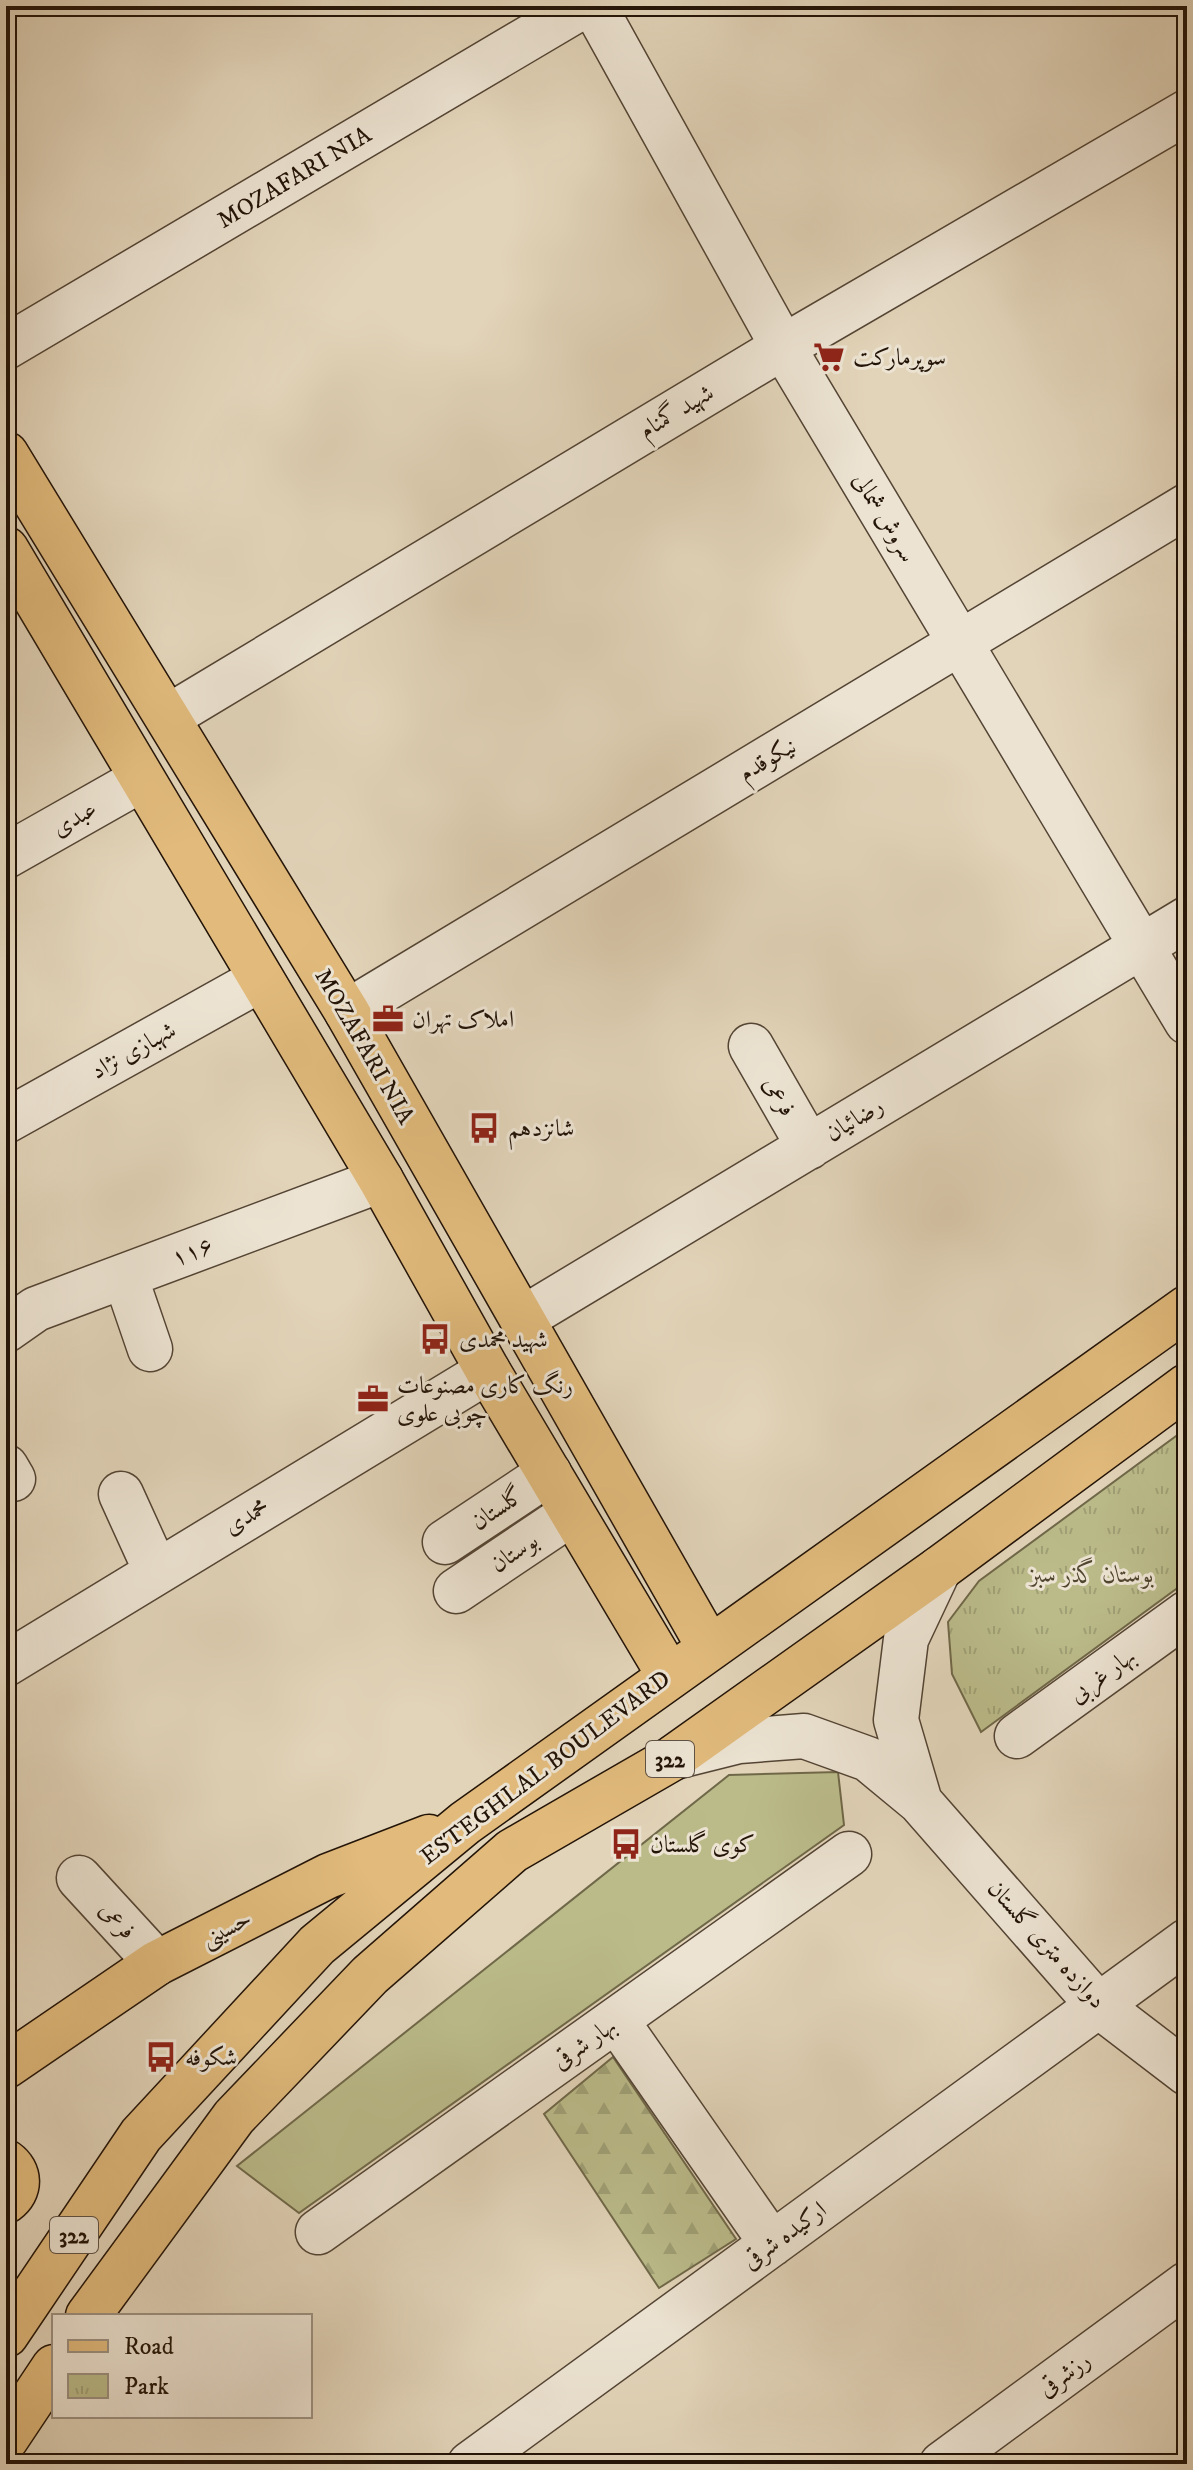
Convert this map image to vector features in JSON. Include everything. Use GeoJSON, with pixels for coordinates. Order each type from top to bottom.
{"type":"FeatureCollection","features":[{"type":"Feature","properties":{"kind":"main road","name":"MOZAFARI NIA"},"geometry":{"type":"LineString","coordinates":[[6,454],[347,1012],[709,1647]]}},
{"type":"Feature","properties":{"kind":"main road"},"geometry":{"type":"LineString","coordinates":[[13,575],[142,779],[381,1180],[488,1371],[669,1675]]}},
{"type":"Feature","properties":{"kind":"main road","name":"ESTEGHLAL BOULEVARD"},"geometry":{"type":"LineString","coordinates":[[6,2335],[141,2135],[317,1945],[465,1823],[1187,1308]]}},
{"type":"Feature","properties":{"kind":"main road","name":"ESTEGHLAL BOULEVARD"},"geometry":{"type":"LineString","coordinates":[[89,2314],[234,2117],[370,1975],[512,1851],[673,1758],[939,1569],[1187,1386]]}},
{"type":"Feature","properties":{"kind":"main road"},"geometry":{"type":"LineString","coordinates":[[627,1604],[644,1610],[659,1604],[659,1559]]}},
{"type":"Feature","properties":{"kind":"main road","name":"حسینی"},"geometry":{"type":"LineString","coordinates":[[6,2066],[157,1963],[328,1876],[465,1823]]}},
{"type":"Feature","properties":{"kind":"main road"},"geometry":{"type":"LineString","coordinates":[[141,2135],[191,2172]]}},
{"type":"Feature","properties":{"kind":"main road"},"geometry":{"type":"LineString","coordinates":[[6,2162],[17,2175],[17,2185],[6,2201]]}},
{"type":"Feature","properties":{"kind":"main road"},"geometry":{"type":"LineString","coordinates":[[6,2439],[52,2370]]}},
{"type":"Feature","properties":{"kind":"street","name":"MOZAFARI NIA"},"geometry":{"type":"LineString","coordinates":[[6,347],[583,6]]}},
{"type":"Feature","properties":{"kind":"street","name":"سروش شمالی"},"geometry":{"type":"LineString","coordinates":[[594,6],[783,347],[1187,1022]]}},
{"type":"Feature","properties":{"kind":"street","name":"شهید گمنام"},"geometry":{"type":"LineString","coordinates":[[168,717],[783,347],[1187,112]]}},
{"type":"Feature","properties":{"kind":"street","name":"نیکوقدم"},"geometry":{"type":"LineString","coordinates":[[347,1012],[1187,506]]}},
{"type":"Feature","properties":{"kind":"street","name":"عبدی"},"geometry":{"type":"LineString","coordinates":[[6,856],[142,779]]}},
{"type":"Feature","properties":{"kind":"street","name":"رضائیان"},"geometry":{"type":"LineString","coordinates":[[522,1319],[1187,919]]}},
{"type":"Feature","properties":{"kind":"street","name":"شهبازی نژاد"},"geometry":{"type":"LineString","coordinates":[[6,1121],[261,979]]}},
{"type":"Feature","properties":{"kind":"street","name":"فرعی"},"geometry":{"type":"LineString","coordinates":[[751,1046],[809,1147]]}},
{"type":"Feature","properties":{"kind":"street","name":"۱۱۶"},"geometry":{"type":"LineString","coordinates":[[6,1330],[36,1309],[381,1180]]}},
{"type":"Feature","properties":{"kind":"street"},"geometry":{"type":"LineString","coordinates":[[125,1276],[150,1349]]}},
{"type":"Feature","properties":{"kind":"street","name":"محمدی"},"geometry":{"type":"LineString","coordinates":[[6,1664],[488,1371]]}},
{"type":"Feature","properties":{"kind":"street","name":"گلستان"},"geometry":{"type":"LineString","coordinates":[[445,1542],[549,1473]]}},
{"type":"Feature","properties":{"kind":"street"},"geometry":{"type":"LineString","coordinates":[[121,1494],[156,1571]]}},
{"type":"Feature","properties":{"kind":"street","name":"بوستان"},"geometry":{"type":"LineString","coordinates":[[456,1591],[572,1513]]}},
{"type":"Feature","properties":{"kind":"street"},"geometry":{"type":"LineString","coordinates":[[920,1802],[896,1720],[906,1639],[939,1569]]}},
{"type":"Feature","properties":{"kind":"street","name":"بهار غربی"},"geometry":{"type":"LineString","coordinates":[[1017,1736],[1187,1613]]}},
{"type":"Feature","properties":{"kind":"street","name":"دوازده متری گلستان"},"geometry":{"type":"LineString","coordinates":[[673,1758],[739,1741],[804,1736],[868,1759],[920,1802],[1098,2005],[1187,2073]]}},
{"type":"Feature","properties":{"kind":"street","name":"بهار شرقی"},"geometry":{"type":"LineString","coordinates":[[318,2232],[849,1854]]}},
{"type":"Feature","properties":{"kind":"street","name":"فرعی"},"geometry":{"type":"LineString","coordinates":[[79,1878],[157,1963]]}},
{"type":"Feature","properties":{"kind":"street","name":"ارکیده شرقی"},"geometry":{"type":"LineString","coordinates":[[470,2464],[1187,1941]]}},
{"type":"Feature","properties":{"kind":"street"},"geometry":{"type":"LineString","coordinates":[[616,2020],[772,2244]]}},
{"type":"Feature","properties":{"kind":"street","name":"رزشرقی"},"geometry":{"type":"LineString","coordinates":[[942,2464],[1187,2284]]}},
{"type":"Feature","properties":{"kind":"green space","name":"بوستان گذر سبز"},"geometry":{"type":"Polygon","coordinates":[[[1187,1428],[1187,1581],[981,1732],[952,1674],[948,1622],[979,1581],[1187,1428]]]}},
{"type":"Feature","properties":{"kind":"green space"},"geometry":{"type":"Polygon","coordinates":[[[838,1772],[844,1825],[299,2213],[237,2166],[729,1775],[838,1772]]]}},
{"type":"Feature","properties":{"kind":"green space"},"geometry":{"type":"Polygon","coordinates":[[[613,2057],[736,2239],[659,2288],[544,2114],[613,2057]]]}},
{"type":"Feature","properties":{"kind":"place","name":"سوپرمارکت"},"geometry":{"type":"Point","coordinates":[829,357]}},
{"type":"Feature","properties":{"kind":"place","name":"املاک تهران"},"geometry":{"type":"Point","coordinates":[388,1019]}},
{"type":"Feature","properties":{"kind":"place","name":"شانزدهم"},"geometry":{"type":"Point","coordinates":[484,1128]}},
{"type":"Feature","properties":{"kind":"place","name":"شهید محمدی"},"geometry":{"type":"Point","coordinates":[435,1339]}},
{"type":"Feature","properties":{"kind":"place","name":"رنگ کاری مصنوعات چوبی علوی"},"geometry":{"type":"Point","coordinates":[373,1399]}},
{"type":"Feature","properties":{"kind":"place","name":"کوی گلستان"},"geometry":{"type":"Point","coordinates":[626,1844]}},
{"type":"Feature","properties":{"kind":"place","name":"شکوفه"},"geometry":{"type":"Point","coordinates":[161,2057]}}]}
